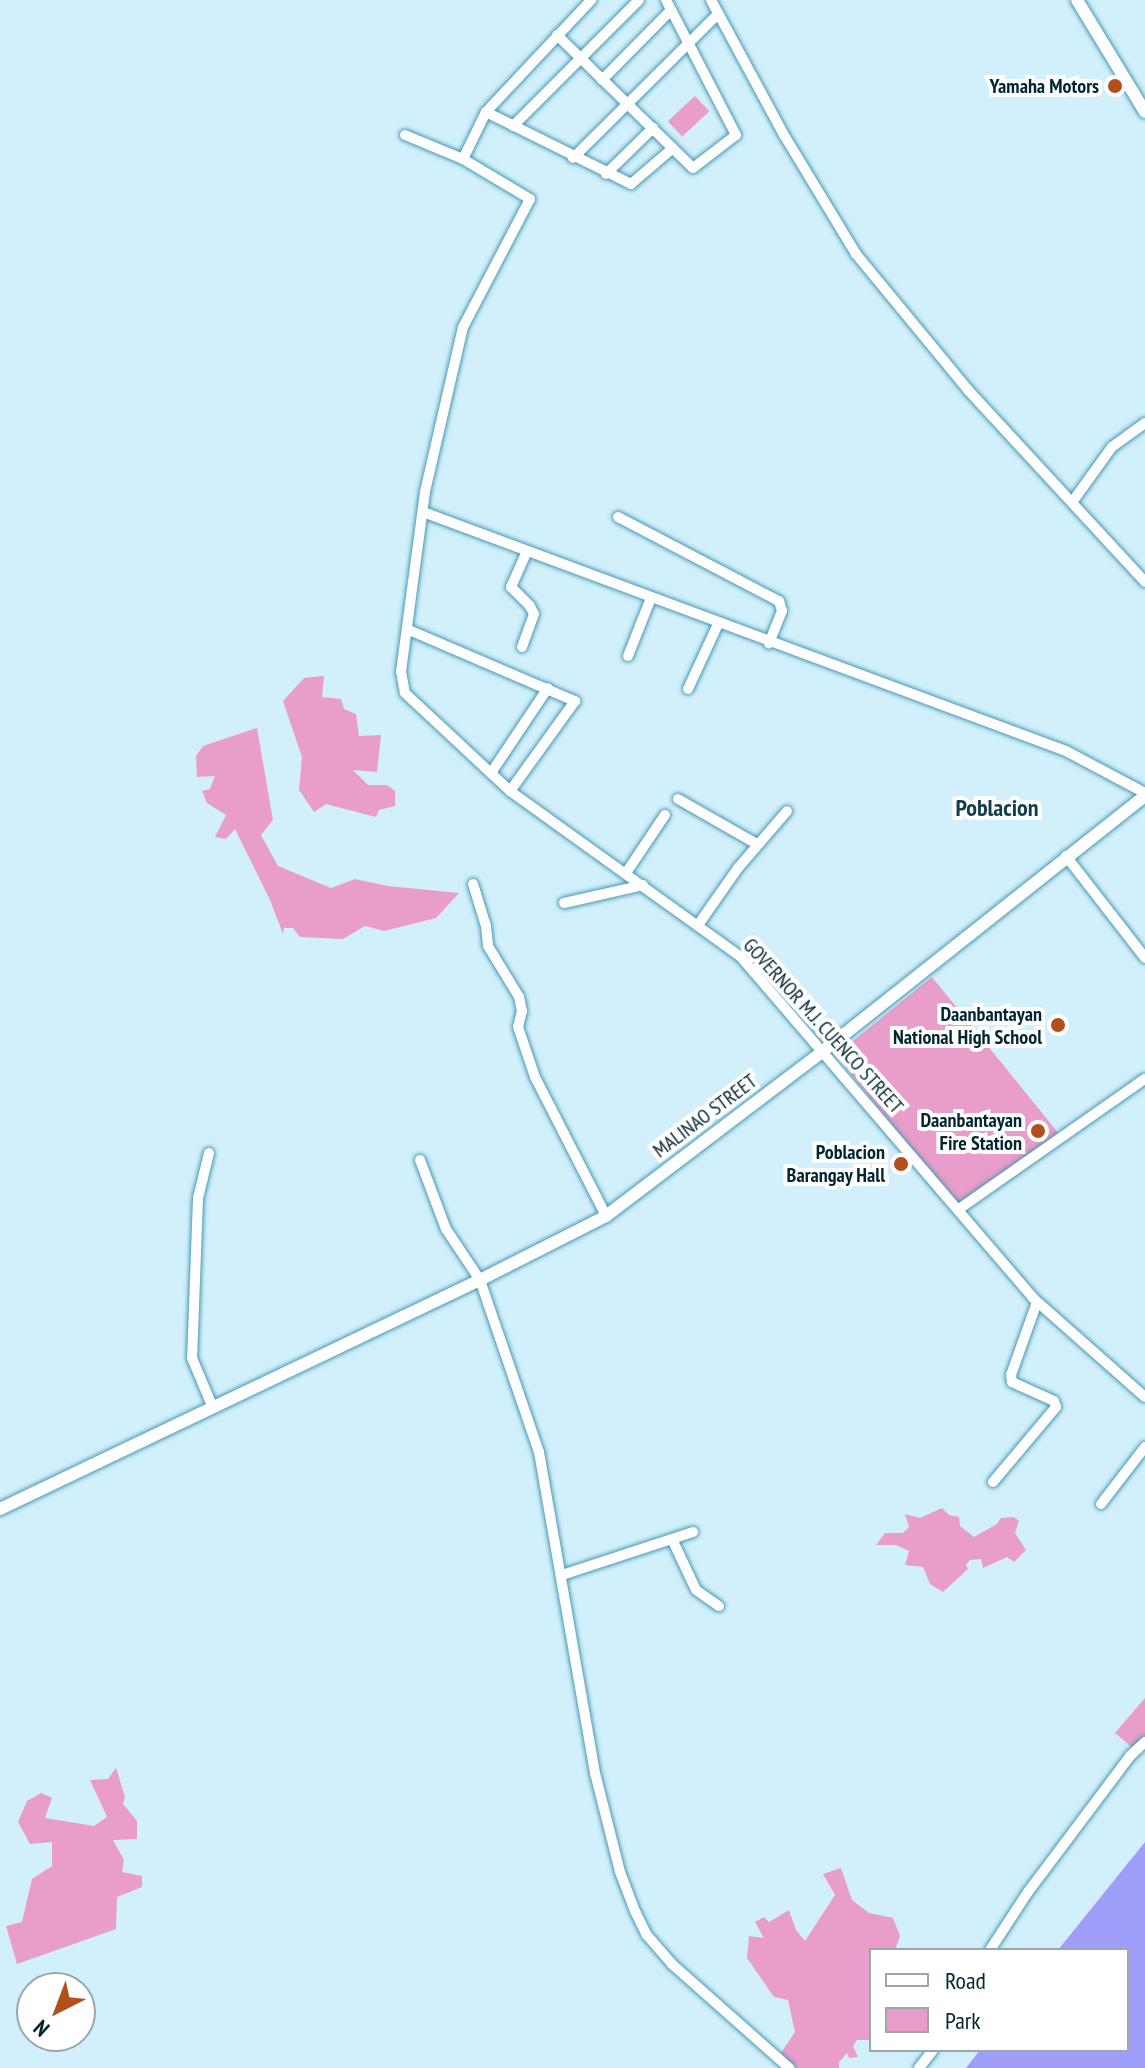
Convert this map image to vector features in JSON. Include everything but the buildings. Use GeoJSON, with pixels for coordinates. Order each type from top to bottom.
{"type":"FeatureCollection","features":[{"type":"Feature","properties":{"kind":"main road"},"geometry":{"type":"LineString","coordinates":[[1077,0],[1145,112]]}},
{"type":"Feature","properties":{"kind":"main road","name":"MALINAO STREET"},"geometry":{"type":"LineString","coordinates":[[0,1509],[480,1280],[606,1216],[823,1051],[1145,794]]}},
{"type":"Feature","properties":{"kind":"street"},"geometry":{"type":"LineString","coordinates":[[463,159],[486,112],[591,0]]}},
{"type":"Feature","properties":{"kind":"street"},"geometry":{"type":"LineString","coordinates":[[513,126],[639,0]]}},
{"type":"Feature","properties":{"kind":"street"},"geometry":{"type":"LineString","coordinates":[[711,0],[815,190],[856,254],[968,390],[1145,582]]}},
{"type":"Feature","properties":{"kind":"street"},"geometry":{"type":"LineString","coordinates":[[557,35],[602,80],[628,103],[693,168],[736,135],[669,5],[602,80]]}},
{"type":"Feature","properties":{"kind":"street"},"geometry":{"type":"LineString","coordinates":[[573,158],[718,14]]}},
{"type":"Feature","properties":{"kind":"street"},"geometry":{"type":"LineString","coordinates":[[486,112],[573,158],[631,184],[673,148]]}},
{"type":"Feature","properties":{"kind":"street"},"geometry":{"type":"LineString","coordinates":[[606,174],[653,128]]}},
{"type":"Feature","properties":{"kind":"street"},"geometry":{"type":"LineString","coordinates":[[405,135],[463,159],[530,199],[463,327],[423,512],[409,630],[575,701],[510,791]]}},
{"type":"Feature","properties":{"kind":"street"},"geometry":{"type":"LineString","coordinates":[[1073,501],[1112,447],[1145,423]]}},
{"type":"Feature","properties":{"kind":"street"},"geometry":{"type":"LineString","coordinates":[[423,512],[526,553],[1066,751],[1145,794]]}},
{"type":"Feature","properties":{"kind":"street"},"geometry":{"type":"LineString","coordinates":[[618,517],[779,601],[782,611],[769,643]]}},
{"type":"Feature","properties":{"kind":"street"},"geometry":{"type":"LineString","coordinates":[[522,647],[534,614],[511,587],[526,553]]}},
{"type":"Feature","properties":{"kind":"street"},"geometry":{"type":"LineString","coordinates":[[628,656],[651,598]]}},
{"type":"Feature","properties":{"kind":"street"},"geometry":{"type":"LineString","coordinates":[[688,689],[718,624]]}},
{"type":"Feature","properties":{"kind":"street","name":"GOVERNOR M.J. CUENCO STREET"},"geometry":{"type":"LineString","coordinates":[[409,630],[401,671],[402,687],[411,700],[510,791],[741,957],[1037,1302],[1145,1397]]}},
{"type":"Feature","properties":{"kind":"street"},"geometry":{"type":"LineString","coordinates":[[491,773],[548,688]]}},
{"type":"Feature","properties":{"kind":"street"},"geometry":{"type":"LineString","coordinates":[[678,799],[757,844]]}},
{"type":"Feature","properties":{"kind":"street"},"geometry":{"type":"LineString","coordinates":[[698,925],[757,844],[787,811]]}},
{"type":"Feature","properties":{"kind":"street"},"geometry":{"type":"LineString","coordinates":[[626,873],[665,815]]}},
{"type":"Feature","properties":{"kind":"street"},"geometry":{"type":"LineString","coordinates":[[1066,856],[1145,958]]}},
{"type":"Feature","properties":{"kind":"street"},"geometry":{"type":"LineString","coordinates":[[473,884],[486,926],[488,946],[519,997],[522,1011],[518,1027],[535,1077],[606,1216]]}},
{"type":"Feature","properties":{"kind":"street"},"geometry":{"type":"LineString","coordinates":[[564,903],[643,885]]}},
{"type":"Feature","properties":{"kind":"street"},"geometry":{"type":"LineString","coordinates":[[959,1209],[1145,1079]]}},
{"type":"Feature","properties":{"kind":"street"},"geometry":{"type":"LineString","coordinates":[[209,1153],[198,1198],[192,1358],[213,1408]]}},
{"type":"Feature","properties":{"kind":"street"},"geometry":{"type":"LineString","coordinates":[[420,1160],[446,1229],[480,1280],[539,1452],[595,1773],[620,1872],[640,1923],[672,1964],[789,2068]]}},
{"type":"Feature","properties":{"kind":"street"},"geometry":{"type":"LineString","coordinates":[[993,1482],[1040,1431],[1056,1407],[1054,1401],[1012,1382],[1011,1375],[1037,1302]]}},
{"type":"Feature","properties":{"kind":"street"},"geometry":{"type":"LineString","coordinates":[[1101,1504],[1145,1447]]}},
{"type":"Feature","properties":{"kind":"street"},"geometry":{"type":"LineString","coordinates":[[562,1575],[693,1532]]}},
{"type":"Feature","properties":{"kind":"street"},"geometry":{"type":"LineString","coordinates":[[672,1539],[696,1590],[719,1606]]}},
{"type":"Feature","properties":{"kind":"street"},"geometry":{"type":"LineString","coordinates":[[991,1948],[1028,1892],[1130,1756],[1145,1742]]}},
{"type":"Feature","properties":{"kind":"street"},"geometry":{"type":"LineString","coordinates":[[919,2068],[931,2052]]}},
{"type":"Feature","properties":{"kind":"green space"},"geometry":{"type":"Polygon","coordinates":[[[695,96],[709,111],[682,137],[668,121],[695,96]]]}},
{"type":"Feature","properties":{"kind":"green space"},"geometry":{"type":"Polygon","coordinates":[[[324,676],[322,697],[341,699],[344,709],[356,714],[359,736],[381,735],[377,772],[353,770],[368,785],[387,785],[395,791],[395,806],[379,810],[376,817],[326,804],[314,812],[299,790],[302,757],[283,701],[304,678],[324,676]]]}},
{"type":"Feature","properties":{"kind":"green space"},"geometry":{"type":"Polygon","coordinates":[[[257,728],[273,820],[261,835],[278,866],[331,888],[355,879],[388,886],[459,893],[436,918],[384,931],[365,926],[343,939],[300,937],[293,928],[284,928],[283,934],[235,829],[226,839],[215,837],[226,815],[207,803],[202,791],[210,789],[215,776],[197,777],[196,756],[203,746],[257,728]]]}},
{"type":"Feature","properties":{"kind":"green space"},"geometry":{"type":"Polygon","coordinates":[[[932,977],[1058,1133],[962,1211],[836,1055],[932,977]]]}},
{"type":"Feature","properties":{"kind":"green space"},"geometry":{"type":"Polygon","coordinates":[[[942,1508],[949,1515],[959,1517],[960,1526],[974,1537],[997,1524],[1001,1518],[1014,1517],[1019,1521],[1015,1533],[1026,1550],[1014,1562],[1007,1557],[983,1568],[981,1559],[970,1560],[966,1565],[968,1569],[943,1592],[930,1584],[923,1567],[905,1565],[909,1551],[896,1545],[876,1545],[885,1533],[903,1533],[909,1527],[905,1514],[920,1518],[942,1508]]]}},
{"type":"Feature","properties":{"kind":"green space"},"geometry":{"type":"Polygon","coordinates":[[[1145,1698],[1145,1738],[1134,1749],[1115,1733],[1145,1698]]]}},
{"type":"Feature","properties":{"kind":"green space"},"geometry":{"type":"Polygon","coordinates":[[[116,1768],[125,1797],[123,1804],[137,1821],[137,1839],[113,1840],[124,1860],[122,1872],[142,1876],[142,1887],[117,1897],[116,1929],[17,1964],[6,1926],[22,1922],[32,1879],[52,1866],[52,1842],[30,1844],[18,1822],[27,1801],[41,1793],[52,1798],[45,1818],[94,1826],[107,1817],[90,1780],[108,1779],[116,1768]]]}},
{"type":"Feature","properties":{"kind":"green space"},"geometry":{"type":"Polygon","coordinates":[[[841,1868],[852,1900],[869,1913],[893,1918],[900,1936],[896,1948],[869,1948],[869,2040],[857,2040],[853,2046],[858,2057],[849,2058],[847,2053],[839,2062],[839,2068],[796,2068],[781,2053],[795,2032],[788,2000],[774,1997],[747,1958],[749,1936],[764,1938],[755,1922],[764,1917],[769,1922],[789,1910],[796,1930],[805,1941],[835,1895],[823,1874],[841,1868]]]}},
{"type":"Feature","properties":{"kind":"shaded area"},"geometry":{"type":"Polygon","coordinates":[[[1145,1842],[1145,2068],[966,2068],[978,2052],[1129,2052],[1129,1948],[1060,1948],[1145,1842]]]}},
{"type":"Feature","properties":{"kind":"place","name":"Yamaha Motors"},"geometry":{"type":"Point","coordinates":[1115,86]}},
{"type":"Feature","properties":{"kind":"place","name":"Daanbantayan National High School"},"geometry":{"type":"Point","coordinates":[1058,1025]}},
{"type":"Feature","properties":{"kind":"place","name":"Daanbantayan Fire Station"},"geometry":{"type":"Point","coordinates":[1038,1131]}},
{"type":"Feature","properties":{"kind":"place","name":"Poblacion Barangay Hall"},"geometry":{"type":"Point","coordinates":[901,1164]}},
{"type":"Feature","properties":{"kind":"district","name":"Poblacion"},"geometry":{"type":"Point","coordinates":[997,808]}}]}
